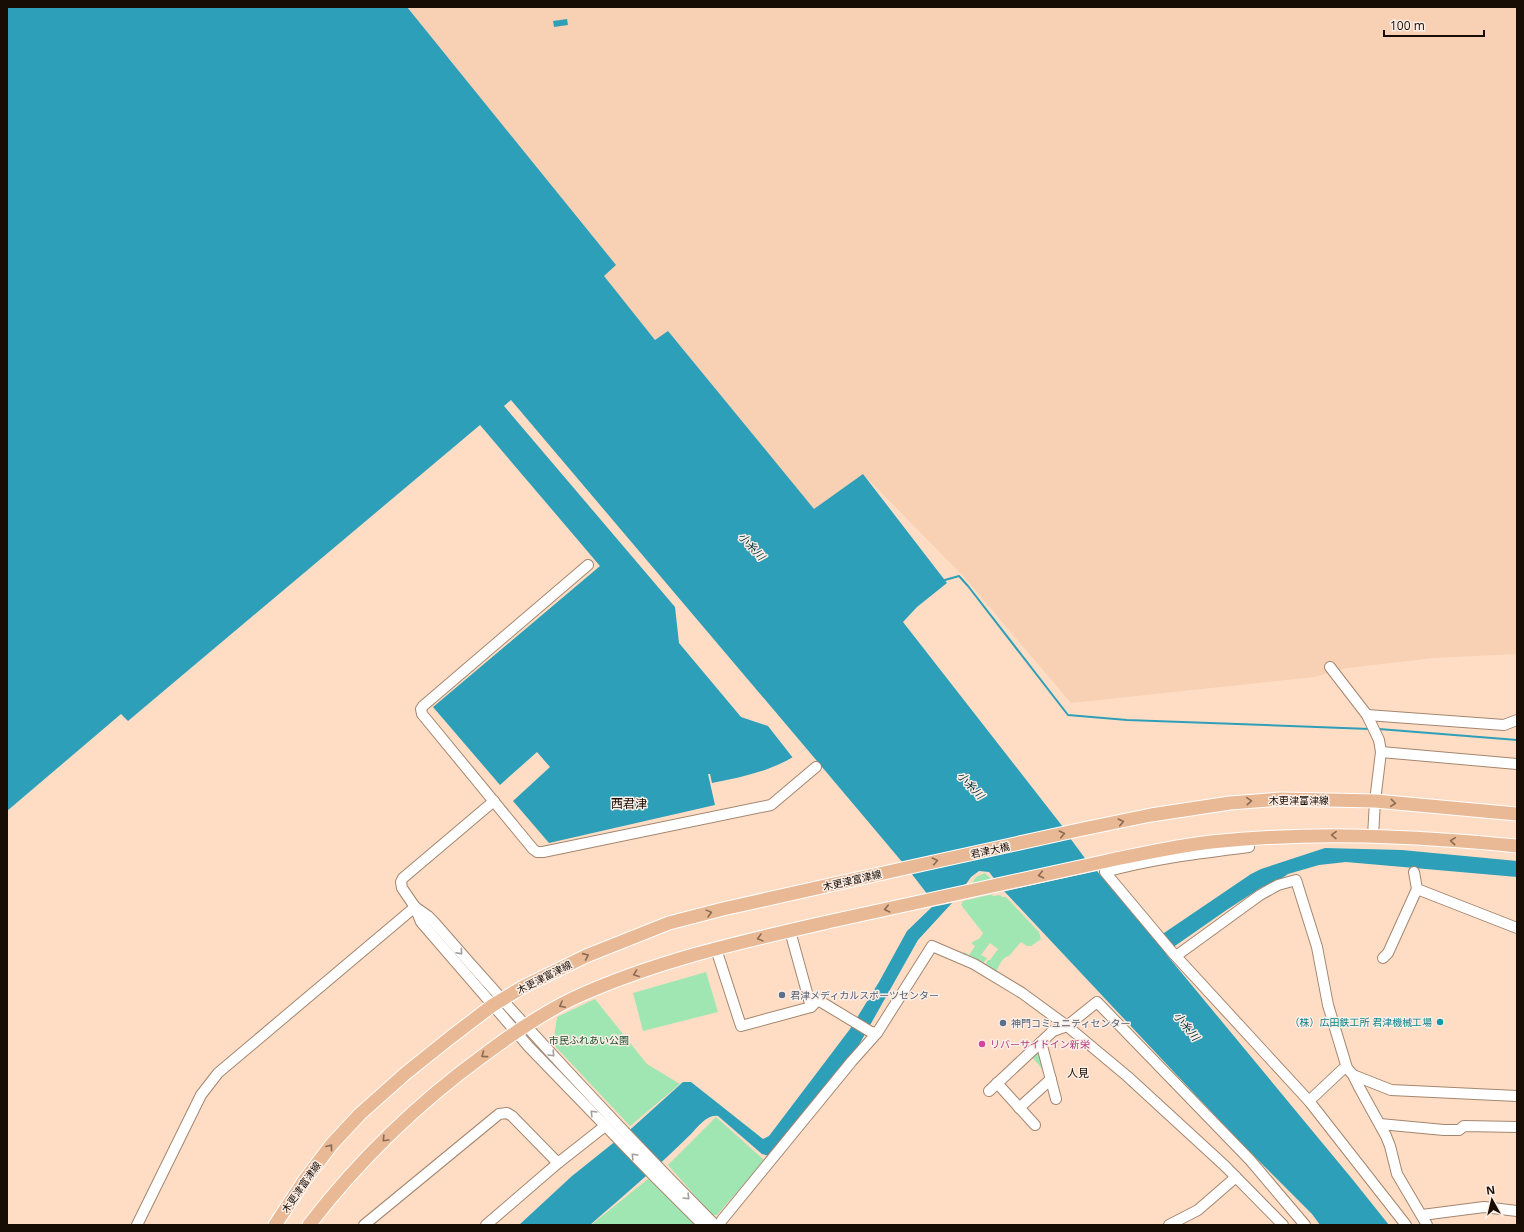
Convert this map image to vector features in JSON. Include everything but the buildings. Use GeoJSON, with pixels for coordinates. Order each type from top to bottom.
{"type":"FeatureCollection","features":[{"type":"Feature","properties":{"kind":"main road","name":"木更津富津線"},"geometry":{"type":"LineString","coordinates":[[1083,829],[1151,815],[1230,803],[1281,799],[1375,801],[1517,814]]}},
{"type":"Feature","properties":{"kind":"main road","name":"君津大橋"},"geometry":{"type":"LineString","coordinates":[[897,870],[1083,829]]}},
{"type":"Feature","properties":{"kind":"main road"},"geometry":{"type":"LineString","coordinates":[[309,1225],[334,1193],[402,1121],[434,1093],[521,1029],[572,1000],[610,983],[648,969],[790,931],[1107,861],[1210,842],[1319,835],[1373,836],[1517,846]]}},
{"type":"Feature","properties":{"kind":"main road","name":"木更津富津線"},"geometry":{"type":"LineString","coordinates":[[275,1225],[304,1181],[332,1144],[360,1114],[406,1073],[498,1002],[523,987],[586,956],[669,923],[722,909],[897,870]]}},
{"type":"Feature","properties":{"kind":"street"},"geometry":{"type":"LineString","coordinates":[[588,565],[421,709],[422,714],[533,849],[537,852],[542,852],[771,804],[816,767]]}},
{"type":"Feature","properties":{"kind":"street"},"geometry":{"type":"LineString","coordinates":[[1330,667],[1367,715],[1377,734],[1381,752],[1375,801],[1373,836]]}},
{"type":"Feature","properties":{"kind":"street"},"geometry":{"type":"LineString","coordinates":[[1367,715],[1504,725],[1517,720]]}},
{"type":"Feature","properties":{"kind":"street"},"geometry":{"type":"LineString","coordinates":[[1381,752],[1517,764]]}},
{"type":"Feature","properties":{"kind":"street"},"geometry":{"type":"LineString","coordinates":[[494,801],[403,878],[401,882],[402,888],[414,907],[434,922],[570,1090],[605,1126],[619,1133]]}},
{"type":"Feature","properties":{"kind":"street"},"geometry":{"type":"LineString","coordinates":[[1247,839],[1249,848],[1173,857],[1105,872],[1174,954],[1309,1101],[1406,1225]]}},
{"type":"Feature","properties":{"kind":"street"},"geometry":{"type":"LineString","coordinates":[[1383,958],[1388,953],[1417,889],[1414,872]]}},
{"type":"Feature","properties":{"kind":"street"},"geometry":{"type":"LineString","coordinates":[[1174,954],[1260,895],[1278,885],[1296,880],[1317,947],[1328,1005],[1350,1071],[1380,1124],[1390,1146],[1396,1174],[1427,1225]]}},
{"type":"Feature","properties":{"kind":"street"},"geometry":{"type":"LineString","coordinates":[[1417,889],[1517,928]]}},
{"type":"Feature","properties":{"kind":"street"},"geometry":{"type":"LineString","coordinates":[[137,1225],[201,1095],[218,1073],[414,907]]}},
{"type":"Feature","properties":{"kind":"street"},"geometry":{"type":"LineString","coordinates":[[790,931],[811,1007]]}},
{"type":"Feature","properties":{"kind":"street"},"geometry":{"type":"LineString","coordinates":[[719,1225],[874,1033],[932,946],[974,964],[1022,993],[1067,1026],[1127,1076],[1236,1177],[1283,1225]]}},
{"type":"Feature","properties":{"kind":"street"},"geometry":{"type":"LineString","coordinates":[[716,950],[741,1026],[811,1007],[818,1000],[874,1033]]}},
{"type":"Feature","properties":{"kind":"street"},"geometry":{"type":"LineString","coordinates":[[989,1091],[1053,1031],[1067,1026],[1097,1002],[1250,1160],[1305,1225]]}},
{"type":"Feature","properties":{"kind":"street"},"geometry":{"type":"LineString","coordinates":[[521,1029],[657,1172],[703,1225]]}},
{"type":"Feature","properties":{"kind":"street"},"geometry":{"type":"LineString","coordinates":[[1041,1042],[1056,1099]]}},
{"type":"Feature","properties":{"kind":"street"},"geometry":{"type":"LineString","coordinates":[[1309,1101],[1343,1069],[1392,1090],[1517,1096]]}},
{"type":"Feature","properties":{"kind":"street"},"geometry":{"type":"LineString","coordinates":[[1019,1108],[1051,1079]]}},
{"type":"Feature","properties":{"kind":"street"},"geometry":{"type":"LineString","coordinates":[[997,1083],[1035,1125]]}},
{"type":"Feature","properties":{"kind":"street"},"geometry":{"type":"LineString","coordinates":[[364,1225],[498,1114],[507,1113],[512,1116],[558,1163]]}},
{"type":"Feature","properties":{"kind":"street"},"geometry":{"type":"LineString","coordinates":[[1380,1124],[1444,1130],[1459,1130],[1464,1126],[1517,1127]]}},
{"type":"Feature","properties":{"kind":"street"},"geometry":{"type":"LineString","coordinates":[[486,1225],[558,1163],[605,1126]]}},
{"type":"Feature","properties":{"kind":"street"},"geometry":{"type":"LineString","coordinates":[[657,1172],[715,1225]]}},
{"type":"Feature","properties":{"kind":"street"},"geometry":{"type":"LineString","coordinates":[[1169,1225],[1198,1210],[1236,1177]]}},
{"type":"Feature","properties":{"kind":"street"},"geometry":{"type":"LineString","coordinates":[[1422,1215],[1484,1206],[1517,1211]]}},
{"type":"Feature","properties":{"kind":"shaded area"},"geometry":{"type":"Polygon","coordinates":[[[407,7],[1517,7],[1517,654],[1434,658],[1347,668],[1315,677],[1071,703],[965,578],[863,474],[814,510],[668,331],[656,341],[603,276],[616,265],[407,7]]]}},
{"type":"Feature","properties":{"kind":"green space"},"geometry":{"type":"Polygon","coordinates":[[[985,873],[993,881],[970,886],[976,877],[985,873]]]}},
{"type":"Feature","properties":{"kind":"green space"},"geometry":{"type":"Polygon","coordinates":[[[993,894],[992,896],[1000,895],[1002,897],[1006,897],[1039,932],[1041,939],[1031,946],[1027,946],[1021,942],[1009,956],[1002,961],[995,973],[984,966],[998,949],[990,943],[981,955],[987,958],[982,965],[963,954],[964,952],[969,955],[975,946],[971,943],[980,938],[983,933],[961,905],[963,901],[993,894]]]}},
{"type":"Feature","properties":{"kind":"green space"},"geometry":{"type":"Polygon","coordinates":[[[706,972],[718,1012],[643,1031],[633,993],[706,972]]]}},
{"type":"Feature","properties":{"kind":"green space","name":"市民ふれあい公園"},"geometry":{"type":"Polygon","coordinates":[[[595,999],[647,1064],[680,1084],[630,1126],[553,1044],[557,1017],[595,999]]]}},
{"type":"Feature","properties":{"kind":"green space"},"geometry":{"type":"Polygon","coordinates":[[[1040,1050],[1045,1072],[1030,1055],[1040,1050]]]}},
{"type":"Feature","properties":{"kind":"green space"},"geometry":{"type":"Polygon","coordinates":[[[716,1117],[764,1161],[717,1215],[712,1215],[668,1165],[716,1117]]]}},
{"type":"Feature","properties":{"kind":"green space"},"geometry":{"type":"Polygon","coordinates":[[[648,1179],[700,1225],[591,1225],[648,1179]]]}},
{"type":"Feature","properties":{"kind":"water","name":"小糸川"},"geometry":{"type":"Polygon","coordinates":[[[7,7],[407,7],[616,265],[604,276],[655,340],[668,331],[814,509],[863,474],[947,583],[917,607],[903,622],[1063,827],[903,863],[806,748],[784,762],[749,775],[712,783],[710,774],[708,774],[715,805],[549,843],[513,801],[550,767],[537,752],[500,785],[433,707],[600,566],[480,425],[128,721],[121,714],[7,811],[7,7]]]}},
{"type":"Feature","properties":{"kind":"water"},"geometry":{"type":"Polygon","coordinates":[[[567,19],[568,25],[554,27],[553,21],[567,19]]]}},
{"type":"Feature","properties":{"kind":"water"},"geometry":{"type":"Polygon","coordinates":[[[1070,838],[1087,861],[996,881],[989,872],[979,871],[971,877],[964,887],[928,895],[911,873],[1070,838]]]}},
{"type":"Feature","properties":{"kind":"water"},"geometry":{"type":"Polygon","coordinates":[[[1325,848],[1402,850],[1517,861],[1517,877],[1346,862],[1319,865],[1288,874],[1278,881],[1262,887],[1172,948],[1161,935],[1251,874],[1261,869],[1325,848]]]}},
{"type":"Feature","properties":{"kind":"water","name":"小糸川"},"geometry":{"type":"Polygon","coordinates":[[[1097,871],[1154,939],[1157,937],[1168,951],[1166,954],[1389,1225],[1320,1225],[1312,1214],[1234,1136],[1004,891],[1097,871]]]}},
{"type":"Feature","properties":{"kind":"water"},"geometry":{"type":"Polygon","coordinates":[[[952,903],[918,940],[851,1059],[769,1156],[762,1154],[718,1116],[710,1117],[590,1225],[519,1225],[572,1176],[632,1128],[683,1082],[691,1082],[763,1139],[769,1136],[850,1029],[879,982],[907,931],[932,907],[952,903]]]}},
{"type":"Feature","properties":{"kind":"pier"},"geometry":{"type":"Polygon","coordinates":[[[511,400],[806,748],[793,758],[768,726],[741,717],[679,643],[675,607],[504,406],[511,400]]]}},
{"type":"Feature","properties":{"kind":"pier"},"geometry":{"type":"Polygon","coordinates":[[[1099,870],[1002,892],[1002,890],[1099,870]]]}},
{"type":"Feature","properties":{"kind":"waterway"},"geometry":{"type":"LineString","coordinates":[[945,580],[959,576],[1068,715],[1127,720],[1370,729]]}},
{"type":"Feature","properties":{"kind":"waterway"},"geometry":{"type":"LineString","coordinates":[[1379,729],[1517,740]]}},
{"type":"Feature","properties":{"kind":"place","name":"君津メディカルスポーツセンター"},"geometry":{"type":"Point","coordinates":[782,995]}},
{"type":"Feature","properties":{"kind":"place","name":"（株）広田鉄工所 君津機械工場"},"geometry":{"type":"Point","coordinates":[1440,1022]}},
{"type":"Feature","properties":{"kind":"place","name":"神門コミュニティセンター"},"geometry":{"type":"Point","coordinates":[1003,1023]}},
{"type":"Feature","properties":{"kind":"place","name":"リバーサイドイン新栄"},"geometry":{"type":"Point","coordinates":[982,1044]}},
{"type":"Feature","properties":{"kind":"district","name":"西君津"},"geometry":{"type":"Point","coordinates":[629,803]}},
{"type":"Feature","properties":{"kind":"district","name":"人見"},"geometry":{"type":"Point","coordinates":[1078,1072]}}]}
